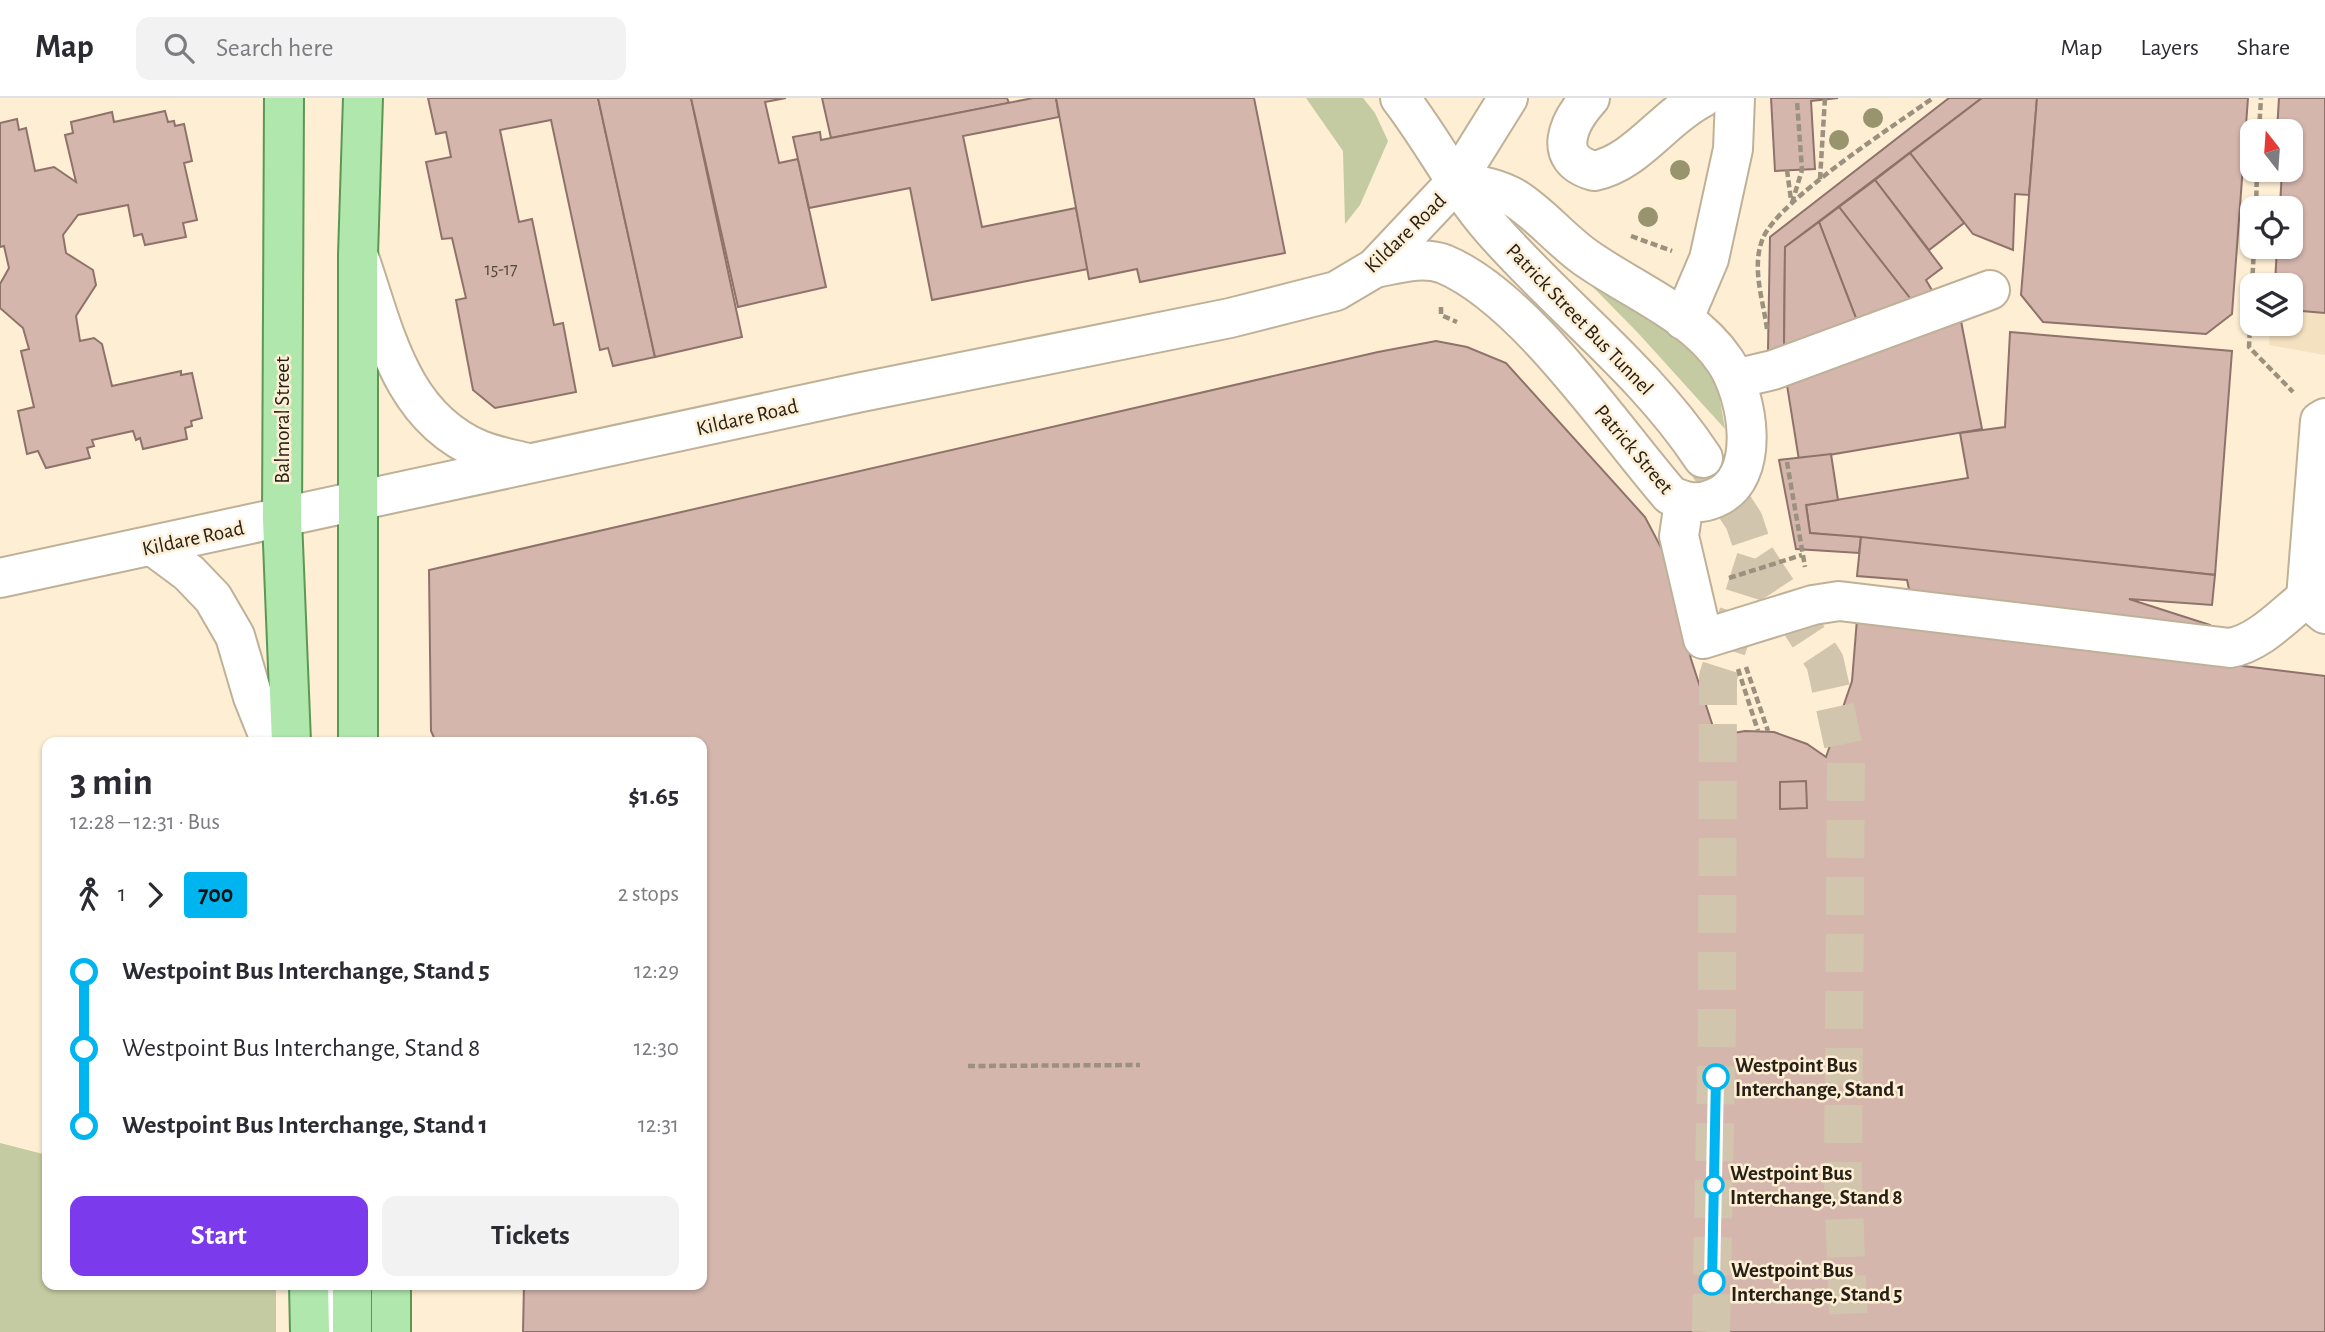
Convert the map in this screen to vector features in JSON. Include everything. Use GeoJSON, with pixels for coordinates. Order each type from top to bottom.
{"type":"FeatureCollection","features":[{"type":"Feature","properties":{"kind":"main road","name":"Balmoral Street"},"geometry":{"type":"LineString","coordinates":[[284,98],[282,519],[291,737]]}},
{"type":"Feature","properties":{"kind":"main road"},"geometry":{"type":"LineString","coordinates":[[358,737],[358,255],[363,98]]}},
{"type":"Feature","properties":{"kind":"main road"},"geometry":{"type":"LineString","coordinates":[[309,1290],[310,1332]]}},
{"type":"Feature","properties":{"kind":"main road"},"geometry":{"type":"LineString","coordinates":[[352,1290],[352,1332]]}},
{"type":"Feature","properties":{"kind":"main road"},"geometry":{"type":"LineString","coordinates":[[391,1290],[391,1332]]}},
{"type":"Feature","properties":{"kind":"street","name":"Patrick Street Bus Tunnel"},"geometry":{"type":"LineString","coordinates":[[1400,98],[1427,134],[1455,183],[1493,230],[1661,401],[1703,458]]}},
{"type":"Feature","properties":{"kind":"street","name":"Kildare Road"},"geometry":{"type":"LineString","coordinates":[[0,578],[154,547],[358,499],[533,465],[857,393],[1290,305],[1336,291],[1375,268],[1455,183],[1508,98]]}},
{"type":"Feature","properties":{"kind":"street"},"geometry":{"type":"LineString","coordinates":[[1590,98],[1570,122],[1567,138],[1568,147],[1578,163],[1594,171],[1616,164],[1680,111],[1702,98]]}},
{"type":"Feature","properties":{"kind":"street"},"geometry":{"type":"LineString","coordinates":[[1683,320],[1709,259],[1733,149],[1735,98]]}},
{"type":"Feature","properties":{"kind":"street","name":"Patrick Street"},"geometry":{"type":"LineString","coordinates":[[1375,268],[1419,260],[1442,263],[1487,292],[1513,313],[1579,384],[1670,495],[1684,502],[1703,502],[1719,496],[1735,484],[1744,469],[1747,441],[1735,379],[1714,347],[1683,320],[1584,256],[1516,199],[1496,190],[1455,183]]}},
{"type":"Feature","properties":{"kind":"street"},"geometry":{"type":"LineString","coordinates":[[358,255],[397,370],[421,406],[438,423],[481,450],[533,465]]}},
{"type":"Feature","properties":{"kind":"street"},"geometry":{"type":"LineString","coordinates":[[1735,379],[1773,370],[1990,290]]}},
{"type":"Feature","properties":{"kind":"street"},"geometry":{"type":"LineString","coordinates":[[1684,502],[1679,536],[1703,639],[1813,605],[1839,601],[2230,648],[2243,646],[2315,606],[2323,420]]}},
{"type":"Feature","properties":{"kind":"street"},"geometry":{"type":"LineString","coordinates":[[154,547],[189,573],[213,598],[235,636],[253,697],[269,737]]}},
{"type":"Feature","properties":{"kind":"street"},"geometry":{"type":"LineString","coordinates":[[330,1290],[330,1332]]}},
{"type":"Feature","properties":{"kind":"path"},"geometry":{"type":"LineString","coordinates":[[1820,180],[1825,98]]}},
{"type":"Feature","properties":{"kind":"path"},"geometry":{"type":"LineString","coordinates":[[1773,370],[1756,269],[1763,238],[1792,204],[1820,180],[1933,98]]}},
{"type":"Feature","properties":{"kind":"path"},"geometry":{"type":"LineString","coordinates":[[2260,119],[2261,98]]}},
{"type":"Feature","properties":{"kind":"path"},"geometry":{"type":"LineString","coordinates":[[1792,204],[1802,170],[1797,101]]}},
{"type":"Feature","properties":{"kind":"path"},"geometry":{"type":"LineString","coordinates":[[1787,170],[1792,204]]}},
{"type":"Feature","properties":{"kind":"path"},"geometry":{"type":"LineString","coordinates":[[2253,259],[2249,346],[2323,420]]}},
{"type":"Feature","properties":{"kind":"path"},"geometry":{"type":"LineString","coordinates":[[1786,452],[1800,547]]}},
{"type":"Feature","properties":{"kind":"path"},"geometry":{"type":"LineString","coordinates":[[1691,589],[1802,555]]}},
{"type":"Feature","properties":{"kind":"path"},"geometry":{"type":"LineString","coordinates":[[1730,631],[1768,731]]}},
{"type":"Feature","properties":{"kind":"path"},"geometry":{"type":"LineString","coordinates":[[1730,631],[1758,731]]}},
{"type":"Feature","properties":{"kind":"path"},"geometry":{"type":"LineString","coordinates":[[968,1066],[1140,1065]]}},
{"type":"Feature","properties":{"kind":"shaded area"},"geometry":{"type":"Polygon","coordinates":[[[2286,98],[2325,98],[2325,355],[2269,345],[2269,336],[2303,336],[2303,273],[2274,273],[2275,259],[2303,259],[2303,196],[2279,196],[2280,182],[2303,182],[2303,119],[2285,119],[2286,98]]]}},
{"type":"Feature","properties":{"kind":"green space"},"geometry":{"type":"Polygon","coordinates":[[[1306,98],[1363,98],[1375,113],[1388,141],[1360,205],[1345,224],[1343,151],[1306,98]]]}},
{"type":"Feature","properties":{"kind":"green space"},"geometry":{"type":"Polygon","coordinates":[[[1539,232],[1703,358],[1717,382],[1725,429],[1639,334],[1539,232]]]}},
{"type":"Feature","properties":{"kind":"green space"},"geometry":{"type":"Polygon","coordinates":[[[0,1143],[42,1154],[42,1290],[276,1290],[276,1332],[0,1332],[0,1143]]]}},
{"type":"Feature","properties":{"kind":"building"},"geometry":{"type":"Polygon","coordinates":[[[428,98],[598,98],[655,357],[613,366],[608,348],[600,350],[551,120],[500,130],[519,222],[532,219],[554,325],[563,323],[576,392],[495,408],[473,390],[456,300],[466,298],[452,238],[442,239],[426,162],[451,157],[446,132],[436,134],[428,98]]]}},
{"type":"Feature","properties":{"kind":"building"},"geometry":{"type":"Polygon","coordinates":[[[598,98],[691,98],[742,337],[655,357],[598,98]]]}},
{"type":"Feature","properties":{"kind":"building"},"geometry":{"type":"Polygon","coordinates":[[[691,98],[786,98],[765,102],[779,163],[798,159],[826,287],[738,307],[691,98]]]}},
{"type":"Feature","properties":{"kind":"building"},"geometry":{"type":"Polygon","coordinates":[[[822,98],[1007,98],[1009,103],[831,138],[822,98]]]}},
{"type":"Feature","properties":{"kind":"building"},"geometry":{"type":"Polygon","coordinates":[[[1033,98],[1056,98],[1059,117],[963,136],[982,227],[1076,208],[1088,269],[932,300],[910,188],[809,208],[793,137],[820,132],[821,140],[1033,98]]]}},
{"type":"Feature","properties":{"kind":"building"},"geometry":{"type":"Polygon","coordinates":[[[1056,98],[1254,98],[1285,253],[1140,282],[1137,269],[1089,279],[1056,98]]]}},
{"type":"Feature","properties":{"kind":"building"},"geometry":{"type":"Polygon","coordinates":[[[1771,98],[1838,98],[1811,101],[1815,169],[1775,171],[1771,98]]]}},
{"type":"Feature","properties":{"kind":"building"},"geometry":{"type":"Polygon","coordinates":[[[1949,98],[1982,98],[1785,247],[1784,350],[1768,350],[1770,237],[1949,98]]]}},
{"type":"Feature","properties":{"kind":"building"},"geometry":{"type":"Polygon","coordinates":[[[1982,98],[2037,98],[2029,195],[2015,194],[2013,250],[1973,234],[1910,153],[1982,98]]]}},
{"type":"Feature","properties":{"kind":"building"},"geometry":{"type":"Polygon","coordinates":[[[2037,98],[2248,98],[2246,119],[2240,119],[2242,182],[2232,314],[2206,334],[2043,322],[2021,295],[2037,98]]]}},
{"type":"Feature","properties":{"kind":"building"},"geometry":{"type":"Polygon","coordinates":[[[2279,98],[2325,98],[2325,313],[2303,311],[2303,273],[2276,273],[2276,259],[2303,259],[2303,196],[2281,196],[2281,182],[2303,182],[2303,119],[2278,119],[2279,98]]]}},
{"type":"Feature","properties":{"kind":"building"},"geometry":{"type":"Polygon","coordinates":[[[165,111],[168,122],[174,121],[175,126],[184,124],[192,161],[184,163],[197,220],[183,223],[186,237],[145,245],[142,234],[134,236],[128,205],[78,215],[63,235],[66,253],[93,270],[96,285],[76,316],[80,341],[94,338],[102,344],[112,386],[181,371],[181,375],[192,373],[202,418],[191,421],[192,426],[185,428],[187,439],[143,449],[140,438],[136,440],[133,431],[92,440],[94,446],[87,448],[90,458],[46,468],[38,451],[27,454],[18,411],[34,407],[21,351],[29,349],[23,328],[0,308],[0,284],[9,268],[4,246],[0,247],[0,123],[17,119],[19,130],[26,128],[35,171],[54,167],[76,182],[65,135],[73,133],[71,122],[112,112],[114,122],[165,111]]]}},
{"type":"Feature","properties":{"kind":"building"},"geometry":{"type":"Polygon","coordinates":[[[1910,153],[1964,223],[1929,250],[1875,180],[1910,153]]]}},
{"type":"Feature","properties":{"kind":"building"},"geometry":{"type":"Polygon","coordinates":[[[1875,180],[1942,268],[1926,280],[1933,292],[1914,304],[1839,207],[1875,180]]]}},
{"type":"Feature","properties":{"kind":"building"},"geometry":{"type":"Polygon","coordinates":[[[1839,207],[1917,307],[1859,326],[1819,222],[1839,207]]]}},
{"type":"Feature","properties":{"kind":"building"},"geometry":{"type":"Polygon","coordinates":[[[1819,222],[1859,326],[1784,350],[1785,247],[1819,222]]]}},
{"type":"Feature","properties":{"kind":"building"},"geometry":{"type":"Polygon","coordinates":[[[1961,321],[1982,429],[1799,460],[1786,379],[1961,321]]]}},
{"type":"Feature","properties":{"kind":"building"},"geometry":{"type":"Polygon","coordinates":[[[2010,332],[2232,351],[2215,575],[1810,533],[1806,505],[1968,478],[1960,433],[2005,427],[2010,332]]]}},
{"type":"Feature","properties":{"kind":"building"},"geometry":{"type":"Polygon","coordinates":[[[1436,341],[1467,347],[1506,363],[1645,517],[1665,555],[1691,659],[1716,736],[1745,731],[1774,732],[1807,744],[1826,757],[1852,681],[1857,619],[2325,676],[2325,1332],[523,1332],[524,1290],[707,1290],[707,737],[434,737],[431,731],[429,570],[1378,352],[1436,341]]]}},
{"type":"Feature","properties":{"kind":"building"},"geometry":{"type":"Polygon","coordinates":[[[1831,454],[1838,500],[1806,505],[1810,533],[1861,537],[1859,553],[1796,549],[1779,460],[1831,454]]]}},
{"type":"Feature","properties":{"kind":"building"},"geometry":{"type":"Polygon","coordinates":[[[1861,537],[2215,575],[2212,605],[2129,599],[2210,625],[2206,662],[1917,626],[1907,580],[1857,576],[1861,537]]]}},
{"type":"Feature","properties":{"kind":"building"},"geometry":{"type":"Polygon","coordinates":[[[1806,781],[1807,808],[1780,809],[1780,782],[1806,781]]]}},
{"type":"Feature","properties":{"kind":"tunnel"},"geometry":{"type":"LineString","coordinates":[[1703,458],[1744,521],[1756,557],[1825,662],[1846,758],[1843,1181],[1849,1332]]}},
{"type":"Feature","properties":{"kind":"tunnel"},"geometry":{"type":"LineString","coordinates":[[1711,1332],[1717,1022],[1718,677],[1756,557]]}},
{"type":"Feature","properties":{"kind":"bus line","name":"700"},"geometry":{"type":"LineString","coordinates":[[1712,1282],[1716,1077]]}},
{"type":"Feature","properties":{"kind":"place","name":"Westpoint Bus Interchange, Stand 1"},"geometry":{"type":"Point","coordinates":[1716,1077]}},
{"type":"Feature","properties":{"kind":"place","name":"Westpoint Bus Interchange, Stand 8"},"geometry":{"type":"Point","coordinates":[1714,1185]}},
{"type":"Feature","properties":{"kind":"place","name":"Westpoint Bus Interchange, Stand 5"},"geometry":{"type":"Point","coordinates":[1712,1282]}}]}
